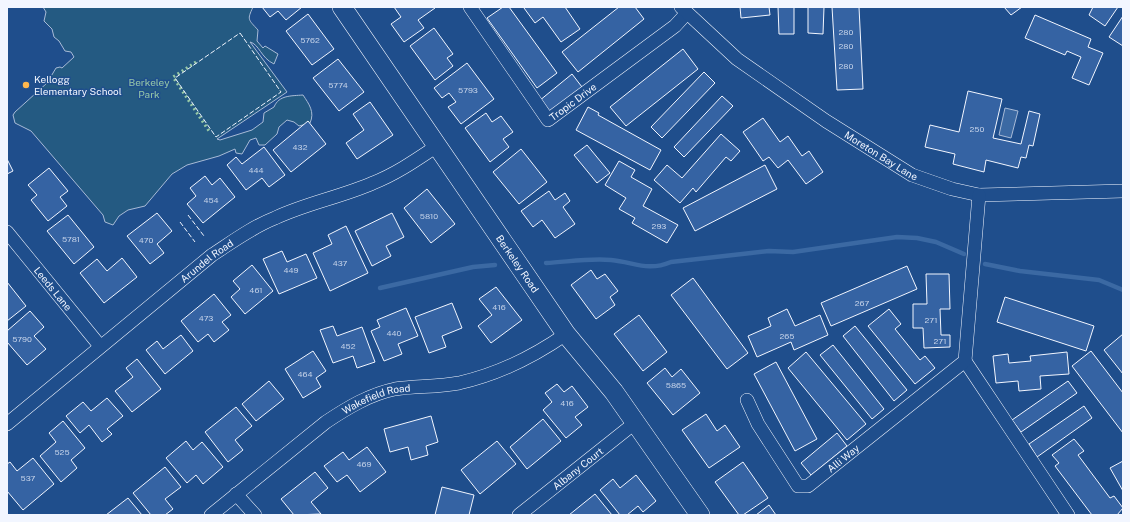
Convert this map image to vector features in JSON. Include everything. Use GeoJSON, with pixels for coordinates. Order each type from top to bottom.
{"type":"FeatureCollection","features":[{"type":"Feature","properties":{"kind":"street","name":"Berkeley Road"},"geometry":{"type":"LineString","coordinates":[[342,7],[566,334],[614,392],[700,515]]}},
{"type":"Feature","properties":{"kind":"street","name":"Tropic Drive"},"geometry":{"type":"LineString","coordinates":[[470,7],[548,120],[675,26],[684,10]]}},
{"type":"Feature","properties":{"kind":"street","name":"Moreton Bay Lane"},"geometry":{"type":"LineString","coordinates":[[684,10],[736,59],[826,121],[912,175],[936,184],[979,195],[1123,191]]}},
{"type":"Feature","properties":{"kind":"street","name":"Arundel Road"},"geometry":{"type":"LineString","coordinates":[[7,424],[212,255],[248,231],[317,201],[373,184],[394,174],[436,146]]}},
{"type":"Feature","properties":{"kind":"street"},"geometry":{"type":"LineString","coordinates":[[979,195],[965,361],[1068,515]]}},
{"type":"Feature","properties":{"kind":"street","name":"Leeds Lane"},"geometry":{"type":"LineString","coordinates":[[7,232],[100,346]]}},
{"type":"Feature","properties":{"kind":"street","name":"Wakefield Road"},"geometry":{"type":"LineString","coordinates":[[211,515],[326,422],[346,409],[368,398],[393,390],[457,383],[485,376],[513,366],[537,354],[566,334]]}},
{"type":"Feature","properties":{"kind":"street","name":"Alli Way"},"geometry":{"type":"LineString","coordinates":[[747,400],[758,424],[798,486],[808,486],[965,361]]}},
{"type":"Feature","properties":{"kind":"street","name":"Albany Court"},"geometry":{"type":"LineString","coordinates":[[519,515],[636,422]]}},
{"type":"Feature","properties":{"kind":"street"},"geometry":{"type":"LineString","coordinates":[[236,494],[255,515]]}},
{"type":"Feature","properties":{"kind":"green space","name":"Berkeley Park"},"geometry":{"type":"Polygon","coordinates":[[[43,7],[253,7],[249,17],[252,24],[258,30],[257,41],[263,48],[265,46],[278,54],[274,64],[266,58],[256,45],[250,42],[287,92],[217,139],[220,140],[252,130],[263,122],[264,113],[274,107],[282,98],[290,96],[303,95],[312,112],[310,123],[299,126],[294,122],[287,120],[279,127],[277,134],[265,145],[259,145],[256,138],[250,140],[242,154],[236,153],[235,149],[219,156],[187,165],[172,174],[145,206],[128,210],[119,216],[113,225],[105,222],[103,215],[31,131],[15,123],[13,115],[15,112],[47,83],[56,68],[62,68],[74,57],[71,52],[65,51],[59,41],[54,37],[52,29],[44,21],[46,12],[43,7]]]}},
{"type":"Feature","properties":{"kind":"shaded area"},"geometry":{"type":"Polygon","coordinates":[[[1005,108],[1018,111],[1011,138],[999,135],[1005,108]]]}},
{"type":"Feature","properties":{"kind":"building"},"geometry":{"type":"Polygon","coordinates":[[[262,7],[302,7],[286,20],[278,11],[270,17],[262,7]]]}},
{"type":"Feature","properties":{"kind":"building"},"geometry":{"type":"Polygon","coordinates":[[[394,7],[435,8],[418,20],[424,28],[404,42],[391,24],[401,17],[394,7]]]}},
{"type":"Feature","properties":{"kind":"building"},"geometry":{"type":"Polygon","coordinates":[[[503,7],[509,7],[557,73],[537,88],[487,18],[503,7]]]}},
{"type":"Feature","properties":{"kind":"building"},"geometry":{"type":"Polygon","coordinates":[[[565,7],[580,29],[561,42],[543,17],[535,23],[524,8],[565,7]]]}},
{"type":"Feature","properties":{"kind":"building"},"geometry":{"type":"Polygon","coordinates":[[[619,7],[635,7],[644,19],[578,72],[562,52],[619,7]]]}},
{"type":"Feature","properties":{"kind":"building"},"geometry":{"type":"Polygon","coordinates":[[[740,7],[769,7],[770,15],[741,18],[740,7]]]}},
{"type":"Feature","properties":{"kind":"building"},"geometry":{"type":"Polygon","coordinates":[[[778,7],[794,7],[794,34],[779,34],[778,7]]]}},
{"type":"Feature","properties":{"kind":"building"},"geometry":{"type":"Polygon","coordinates":[[[808,7],[824,7],[823,34],[808,33],[808,7]]]}},
{"type":"Feature","properties":{"kind":"building"},"geometry":{"type":"Polygon","coordinates":[[[832,7],[859,7],[863,89],[837,90],[832,7]]]}},
{"type":"Feature","properties":{"kind":"building"},"geometry":{"type":"Polygon","coordinates":[[[1004,7],[1022,7],[1011,15],[1004,7]]]}},
{"type":"Feature","properties":{"kind":"building"},"geometry":{"type":"Polygon","coordinates":[[[1093,7],[1118,7],[1105,26],[1089,15],[1093,7]]]}},
{"type":"Feature","properties":{"kind":"building"},"geometry":{"type":"Polygon","coordinates":[[[308,14],[334,49],[312,65],[286,31],[308,14]]]}},
{"type":"Feature","properties":{"kind":"building"},"geometry":{"type":"Polygon","coordinates":[[[1035,15],[1091,39],[1088,47],[1103,53],[1089,85],[1072,78],[1081,57],[1067,51],[1065,55],[1025,38],[1035,15]]]}},
{"type":"Feature","properties":{"kind":"building"},"geometry":{"type":"Polygon","coordinates":[[[1123,16],[1123,46],[1109,37],[1123,16]]]}},
{"type":"Feature","properties":{"kind":"building"},"geometry":{"type":"Polygon","coordinates":[[[434,28],[453,54],[447,58],[453,66],[435,80],[410,46],[434,28]]]}},
{"type":"Feature","properties":{"kind":"building"},"geometry":{"type":"Polygon","coordinates":[[[683,49],[698,69],[626,126],[610,107],[683,49]]]}},
{"type":"Feature","properties":{"kind":"building"},"geometry":{"type":"Polygon","coordinates":[[[338,59],[364,92],[339,111],[313,78],[338,59]]]}},
{"type":"Feature","properties":{"kind":"building"},"geometry":{"type":"Polygon","coordinates":[[[467,63],[494,99],[461,124],[448,107],[456,102],[449,93],[442,98],[434,88],[467,63]]]}},
{"type":"Feature","properties":{"kind":"building"},"geometry":{"type":"Polygon","coordinates":[[[704,72],[715,83],[662,138],[651,127],[704,72]]]}},
{"type":"Feature","properties":{"kind":"building"},"geometry":{"type":"Polygon","coordinates":[[[572,74],[582,87],[549,113],[539,101],[572,74]]]}},
{"type":"Feature","properties":{"kind":"building"},"geometry":{"type":"Polygon","coordinates":[[[968,91],[1002,99],[993,138],[1021,144],[1029,111],[1040,114],[1033,146],[1029,145],[1026,158],[1021,157],[1018,168],[986,160],[984,172],[953,164],[955,154],[925,147],[930,125],[959,132],[968,91]]]}},
{"type":"Feature","properties":{"kind":"building"},"geometry":{"type":"Polygon","coordinates":[[[722,96],[733,106],[684,157],[674,147],[722,96]]]}},
{"type":"Feature","properties":{"kind":"building"},"geometry":{"type":"Polygon","coordinates":[[[370,102],[393,135],[357,159],[346,143],[364,130],[353,114],[370,102]]]}},
{"type":"Feature","properties":{"kind":"building"},"geometry":{"type":"Polygon","coordinates":[[[588,107],[599,113],[598,115],[661,150],[650,170],[576,130],[588,107]]]}},
{"type":"Feature","properties":{"kind":"building"},"geometry":{"type":"Polygon","coordinates":[[[486,113],[492,122],[501,116],[513,132],[503,139],[509,147],[490,162],[465,128],[486,113]]]}},
{"type":"Feature","properties":{"kind":"building"},"geometry":{"type":"Polygon","coordinates":[[[763,118],[780,142],[788,136],[802,156],[809,151],[823,172],[806,184],[788,160],[778,168],[769,157],[763,161],[743,132],[763,118]]]}},
{"type":"Feature","properties":{"kind":"building"},"geometry":{"type":"Polygon","coordinates":[[[308,121],[326,144],[291,172],[273,150],[308,121]]]}},
{"type":"Feature","properties":{"kind":"building"},"geometry":{"type":"Polygon","coordinates":[[[721,134],[740,151],[731,161],[726,157],[696,192],[693,188],[680,203],[654,180],[667,165],[682,178],[721,134]]]}},
{"type":"Feature","properties":{"kind":"building"},"geometry":{"type":"Polygon","coordinates":[[[587,145],[610,173],[597,183],[574,155],[587,145]]]}},
{"type":"Feature","properties":{"kind":"building"},"geometry":{"type":"Polygon","coordinates":[[[264,147],[285,175],[269,187],[262,178],[246,190],[227,165],[236,157],[242,164],[264,147]]]}},
{"type":"Feature","properties":{"kind":"building"},"geometry":{"type":"Polygon","coordinates":[[[521,149],[547,182],[519,204],[493,172],[521,149]]]}},
{"type":"Feature","properties":{"kind":"building"},"geometry":{"type":"Polygon","coordinates":[[[7,159],[13,171],[7,174],[7,159]]]}},
{"type":"Feature","properties":{"kind":"building"},"geometry":{"type":"Polygon","coordinates":[[[619,161],[635,170],[631,177],[652,189],[643,206],[678,225],[667,243],[632,223],[635,218],[619,209],[626,198],[605,185],[619,161]]]}},
{"type":"Feature","properties":{"kind":"building"},"geometry":{"type":"Polygon","coordinates":[[[765,165],[777,189],[695,231],[683,208],[765,165]]]}},
{"type":"Feature","properties":{"kind":"building"},"geometry":{"type":"Polygon","coordinates":[[[49,168],[68,191],[60,197],[67,206],[48,221],[31,200],[37,195],[28,185],[49,168]]]}},
{"type":"Feature","properties":{"kind":"building"},"geometry":{"type":"Polygon","coordinates":[[[205,176],[212,185],[220,178],[235,197],[203,223],[187,204],[196,196],[190,188],[205,176]]]}},
{"type":"Feature","properties":{"kind":"building"},"geometry":{"type":"Polygon","coordinates":[[[427,189],[455,224],[431,243],[404,208],[427,189]]]}},
{"type":"Feature","properties":{"kind":"building"},"geometry":{"type":"Polygon","coordinates":[[[549,191],[555,200],[565,193],[570,201],[563,207],[575,224],[555,238],[542,220],[533,227],[521,211],[549,191]]]}},
{"type":"Feature","properties":{"kind":"building"},"geometry":{"type":"Polygon","coordinates":[[[157,213],[172,231],[157,244],[164,253],[150,264],[127,236],[157,213]]]}},
{"type":"Feature","properties":{"kind":"building"},"geometry":{"type":"Polygon","coordinates":[[[392,213],[404,237],[386,246],[391,256],[372,266],[355,231],[392,213]]]}},
{"type":"Feature","properties":{"kind":"building"},"geometry":{"type":"Polygon","coordinates":[[[68,215],[94,247],[74,264],[47,231],[68,215]]]}},
{"type":"Feature","properties":{"kind":"building"},"geometry":{"type":"Polygon","coordinates":[[[346,226],[368,273],[330,291],[313,253],[332,244],[328,235],[346,226]]]}},
{"type":"Feature","properties":{"kind":"building"},"geometry":{"type":"Polygon","coordinates":[[[282,251],[287,262],[306,254],[317,278],[279,294],[263,259],[282,251]]]}},
{"type":"Feature","properties":{"kind":"building"},"geometry":{"type":"Polygon","coordinates":[[[122,258],[137,277],[104,303],[80,273],[97,259],[107,271],[122,258]]]}},
{"type":"Feature","properties":{"kind":"building"},"geometry":{"type":"Polygon","coordinates":[[[252,265],[273,291],[245,314],[231,297],[240,289],[233,281],[252,265]]]}},
{"type":"Feature","properties":{"kind":"building"},"geometry":{"type":"Polygon","coordinates":[[[907,266],[917,289],[831,326],[821,303],[907,266]]]}},
{"type":"Feature","properties":{"kind":"building"},"geometry":{"type":"Polygon","coordinates":[[[591,270],[597,279],[605,274],[618,291],[610,297],[615,305],[596,319],[571,285],[591,270]]]}},
{"type":"Feature","properties":{"kind":"building"},"geometry":{"type":"Polygon","coordinates":[[[926,274],[949,274],[950,309],[940,309],[941,335],[950,335],[950,347],[924,348],[923,328],[913,328],[913,304],[927,304],[926,274]]]}},
{"type":"Feature","properties":{"kind":"building"},"geometry":{"type":"Polygon","coordinates":[[[693,278],[748,353],[727,369],[671,295],[693,278]]]}},
{"type":"Feature","properties":{"kind":"building"},"geometry":{"type":"Polygon","coordinates":[[[7,282],[26,306],[7,321],[7,282]]]}},
{"type":"Feature","properties":{"kind":"building"},"geometry":{"type":"Polygon","coordinates":[[[496,287],[522,320],[491,343],[478,326],[492,315],[479,299],[496,287]]]}},
{"type":"Feature","properties":{"kind":"building"},"geometry":{"type":"Polygon","coordinates":[[[214,294],[231,315],[222,322],[229,330],[214,342],[208,334],[198,342],[181,321],[214,294]]]}},
{"type":"Feature","properties":{"kind":"building"},"geometry":{"type":"Polygon","coordinates":[[[1005,297],[1094,326],[1086,351],[997,322],[1005,297]]]}},
{"type":"Feature","properties":{"kind":"building"},"geometry":{"type":"Polygon","coordinates":[[[452,303],[462,328],[442,336],[446,347],[429,353],[415,317],[452,303]]]}},
{"type":"Feature","properties":{"kind":"building"},"geometry":{"type":"Polygon","coordinates":[[[406,308],[418,336],[398,344],[402,354],[384,361],[371,331],[380,327],[377,320],[406,308]]]}},
{"type":"Feature","properties":{"kind":"building"},"geometry":{"type":"Polygon","coordinates":[[[787,309],[795,326],[820,315],[828,335],[794,350],[791,342],[757,357],[748,336],[771,326],[768,318],[787,309]]]}},
{"type":"Feature","properties":{"kind":"building"},"geometry":{"type":"Polygon","coordinates":[[[889,309],[901,324],[895,329],[920,360],[925,356],[935,368],[915,384],[868,326],[889,309]]]}},
{"type":"Feature","properties":{"kind":"building"},"geometry":{"type":"Polygon","coordinates":[[[30,311],[44,327],[34,336],[46,349],[27,365],[7,342],[7,331],[30,311]]]}},
{"type":"Feature","properties":{"kind":"building"},"geometry":{"type":"Polygon","coordinates":[[[639,315],[667,352],[643,371],[614,334],[639,315]]]}},
{"type":"Feature","properties":{"kind":"building"},"geometry":{"type":"Polygon","coordinates":[[[333,326],[337,336],[362,327],[375,362],[357,368],[353,356],[333,363],[320,330],[333,326]]]}},
{"type":"Feature","properties":{"kind":"building"},"geometry":{"type":"Polygon","coordinates":[[[855,326],[907,390],[894,401],[843,336],[855,326]]]}},
{"type":"Feature","properties":{"kind":"building"},"geometry":{"type":"Polygon","coordinates":[[[1123,334],[1123,374],[1104,350],[1123,334]]]}},
{"type":"Feature","properties":{"kind":"building"},"geometry":{"type":"Polygon","coordinates":[[[181,335],[193,351],[165,374],[146,350],[157,341],[163,349],[181,335]]]}},
{"type":"Feature","properties":{"kind":"building"},"geometry":{"type":"Polygon","coordinates":[[[833,345],[884,409],[872,419],[820,355],[833,345]]]}},
{"type":"Feature","properties":{"kind":"building"},"geometry":{"type":"Polygon","coordinates":[[[313,351],[326,371],[316,378],[321,387],[303,398],[285,369],[313,351]]]}},
{"type":"Feature","properties":{"kind":"building"},"geometry":{"type":"Polygon","coordinates":[[[1091,351],[1123,393],[1123,433],[1072,366],[1091,351]]]}},
{"type":"Feature","properties":{"kind":"building"},"geometry":{"type":"Polygon","coordinates":[[[806,352],[866,424],[847,440],[788,368],[806,352]]]}},
{"type":"Feature","properties":{"kind":"building"},"geometry":{"type":"Polygon","coordinates":[[[1067,352],[1069,374],[1040,376],[1041,389],[1019,391],[1018,381],[996,383],[993,356],[1008,354],[1009,363],[1031,361],[1030,356],[1067,352]]]}},
{"type":"Feature","properties":{"kind":"building"},"geometry":{"type":"Polygon","coordinates":[[[137,359],[161,389],[132,412],[115,391],[133,377],[126,368],[137,359]]]}},
{"type":"Feature","properties":{"kind":"building"},"geometry":{"type":"Polygon","coordinates":[[[776,362],[817,439],[795,451],[754,374],[776,362]]]}},
{"type":"Feature","properties":{"kind":"building"},"geometry":{"type":"Polygon","coordinates":[[[665,368],[672,377],[681,369],[700,393],[673,415],[647,383],[665,368]]]}},
{"type":"Feature","properties":{"kind":"building"},"geometry":{"type":"Polygon","coordinates":[[[269,381],[284,399],[256,421],[242,404],[269,381]]]}},
{"type":"Feature","properties":{"kind":"building"},"geometry":{"type":"Polygon","coordinates":[[[1068,381],[1077,393],[1021,432],[1012,420],[1068,381]]]}},
{"type":"Feature","properties":{"kind":"building"},"geometry":{"type":"Polygon","coordinates":[[[557,384],[564,392],[572,386],[588,407],[575,417],[582,425],[566,438],[543,410],[552,402],[545,393],[557,384]]]}},
{"type":"Feature","properties":{"kind":"building"},"geometry":{"type":"Polygon","coordinates":[[[107,398],[123,416],[107,429],[112,434],[102,442],[89,425],[80,433],[66,416],[83,402],[91,411],[107,398]]]}},
{"type":"Feature","properties":{"kind":"building"},"geometry":{"type":"Polygon","coordinates":[[[1084,406],[1092,418],[1037,457],[1029,444],[1084,406]]]}},
{"type":"Feature","properties":{"kind":"building"},"geometry":{"type":"Polygon","coordinates":[[[236,407],[252,426],[235,440],[243,450],[228,462],[205,432],[236,407]]]}},
{"type":"Feature","properties":{"kind":"building"},"geometry":{"type":"Polygon","coordinates":[[[706,414],[717,431],[725,425],[740,447],[709,468],[682,430],[706,414]]]}},
{"type":"Feature","properties":{"kind":"building"},"geometry":{"type":"Polygon","coordinates":[[[431,416],[438,442],[426,446],[428,455],[411,460],[408,447],[390,452],[384,429],[431,416]]]}},
{"type":"Feature","properties":{"kind":"building"},"geometry":{"type":"Polygon","coordinates":[[[543,419],[561,441],[527,469],[510,447],[543,419]]]}},
{"type":"Feature","properties":{"kind":"building"},"geometry":{"type":"Polygon","coordinates":[[[63,421],[85,448],[71,460],[77,468],[61,482],[40,456],[56,442],[49,433],[63,421]]]}},
{"type":"Feature","properties":{"kind":"building"},"geometry":{"type":"Polygon","coordinates":[[[837,433],[847,446],[811,475],[801,463],[837,433]]]}},
{"type":"Feature","properties":{"kind":"building"},"geometry":{"type":"Polygon","coordinates":[[[1074,439],[1084,451],[1078,455],[1110,498],[1114,496],[1123,508],[1117,515],[1092,515],[1055,466],[1059,463],[1052,455],[1074,439]]]}},
{"type":"Feature","properties":{"kind":"building"},"geometry":{"type":"Polygon","coordinates":[[[186,441],[193,450],[202,442],[223,467],[203,484],[196,475],[187,483],[166,458],[186,441]]]}},
{"type":"Feature","properties":{"kind":"building"},"geometry":{"type":"Polygon","coordinates":[[[497,441],[516,464],[480,494],[461,470],[497,441]]]}},
{"type":"Feature","properties":{"kind":"building"},"geometry":{"type":"Polygon","coordinates":[[[367,447],[386,472],[360,492],[347,475],[337,482],[324,466],[343,452],[349,460],[367,447]]]}},
{"type":"Feature","properties":{"kind":"building"},"geometry":{"type":"Polygon","coordinates":[[[33,458],[54,484],[23,510],[7,491],[7,464],[10,462],[17,471],[33,458]]]}},
{"type":"Feature","properties":{"kind":"building"},"geometry":{"type":"Polygon","coordinates":[[[1123,461],[1123,491],[1110,468],[1123,461]]]}},
{"type":"Feature","properties":{"kind":"building"},"geometry":{"type":"Polygon","coordinates":[[[743,462],[768,498],[743,515],[739,515],[715,482],[743,462]]]}},
{"type":"Feature","properties":{"kind":"building"},"geometry":{"type":"Polygon","coordinates":[[[165,467],[181,487],[165,499],[173,509],[165,515],[151,515],[133,493],[165,467]]]}},
{"type":"Feature","properties":{"kind":"building"},"geometry":{"type":"Polygon","coordinates":[[[315,472],[328,488],[311,502],[321,514],[294,515],[281,499],[315,472]]]}},
{"type":"Feature","properties":{"kind":"building"},"geometry":{"type":"Polygon","coordinates":[[[636,475],[656,501],[643,512],[638,506],[627,515],[620,515],[600,490],[613,479],[620,488],[636,475]]]}},
{"type":"Feature","properties":{"kind":"building"},"geometry":{"type":"Polygon","coordinates":[[[442,487],[474,495],[469,515],[435,515],[442,487]]]}},
{"type":"Feature","properties":{"kind":"building"},"geometry":{"type":"Polygon","coordinates":[[[595,494],[612,515],[569,515],[595,494]]]}},
{"type":"Feature","properties":{"kind":"building"},"geometry":{"type":"Polygon","coordinates":[[[128,498],[142,515],[106,515],[128,498]]]}},
{"type":"Feature","properties":{"kind":"building"},"geometry":{"type":"Polygon","coordinates":[[[769,505],[776,515],[756,515],[769,505]]]}},
{"type":"Feature","properties":{"kind":"waterway"},"geometry":{"type":"LineString","coordinates":[[546,263],[603,260],[619,261],[641,266],[655,266],[671,262],[769,251],[793,252],[897,237],[917,238],[936,242],[964,254]]}},
{"type":"Feature","properties":{"kind":"waterway"},"geometry":{"type":"LineString","coordinates":[[985,264],[1020,271],[1099,280],[1123,290]]}},
{"type":"Feature","properties":{"kind":"waterway"},"geometry":{"type":"LineString","coordinates":[[380,288],[473,267],[495,265]]}},
{"type":"Feature","properties":{"kind":"hedge"},"geometry":{"type":"LineString","coordinates":[[196,62],[173,77],[209,131]]}},
{"type":"Feature","properties":{"kind":"fence"},"geometry":{"type":"LineString","coordinates":[[240,33],[281,92],[216,137],[175,78],[240,33]]}},
{"type":"Feature","properties":{"kind":"fence"},"geometry":{"type":"LineString","coordinates":[[188,215],[204,236]]}},
{"type":"Feature","properties":{"kind":"fence"},"geometry":{"type":"LineString","coordinates":[[180,222],[195,242]]}},
{"type":"Feature","properties":{"kind":"place","name":"Kellogg Elementary School"},"geometry":{"type":"Point","coordinates":[26,85]}}]}
